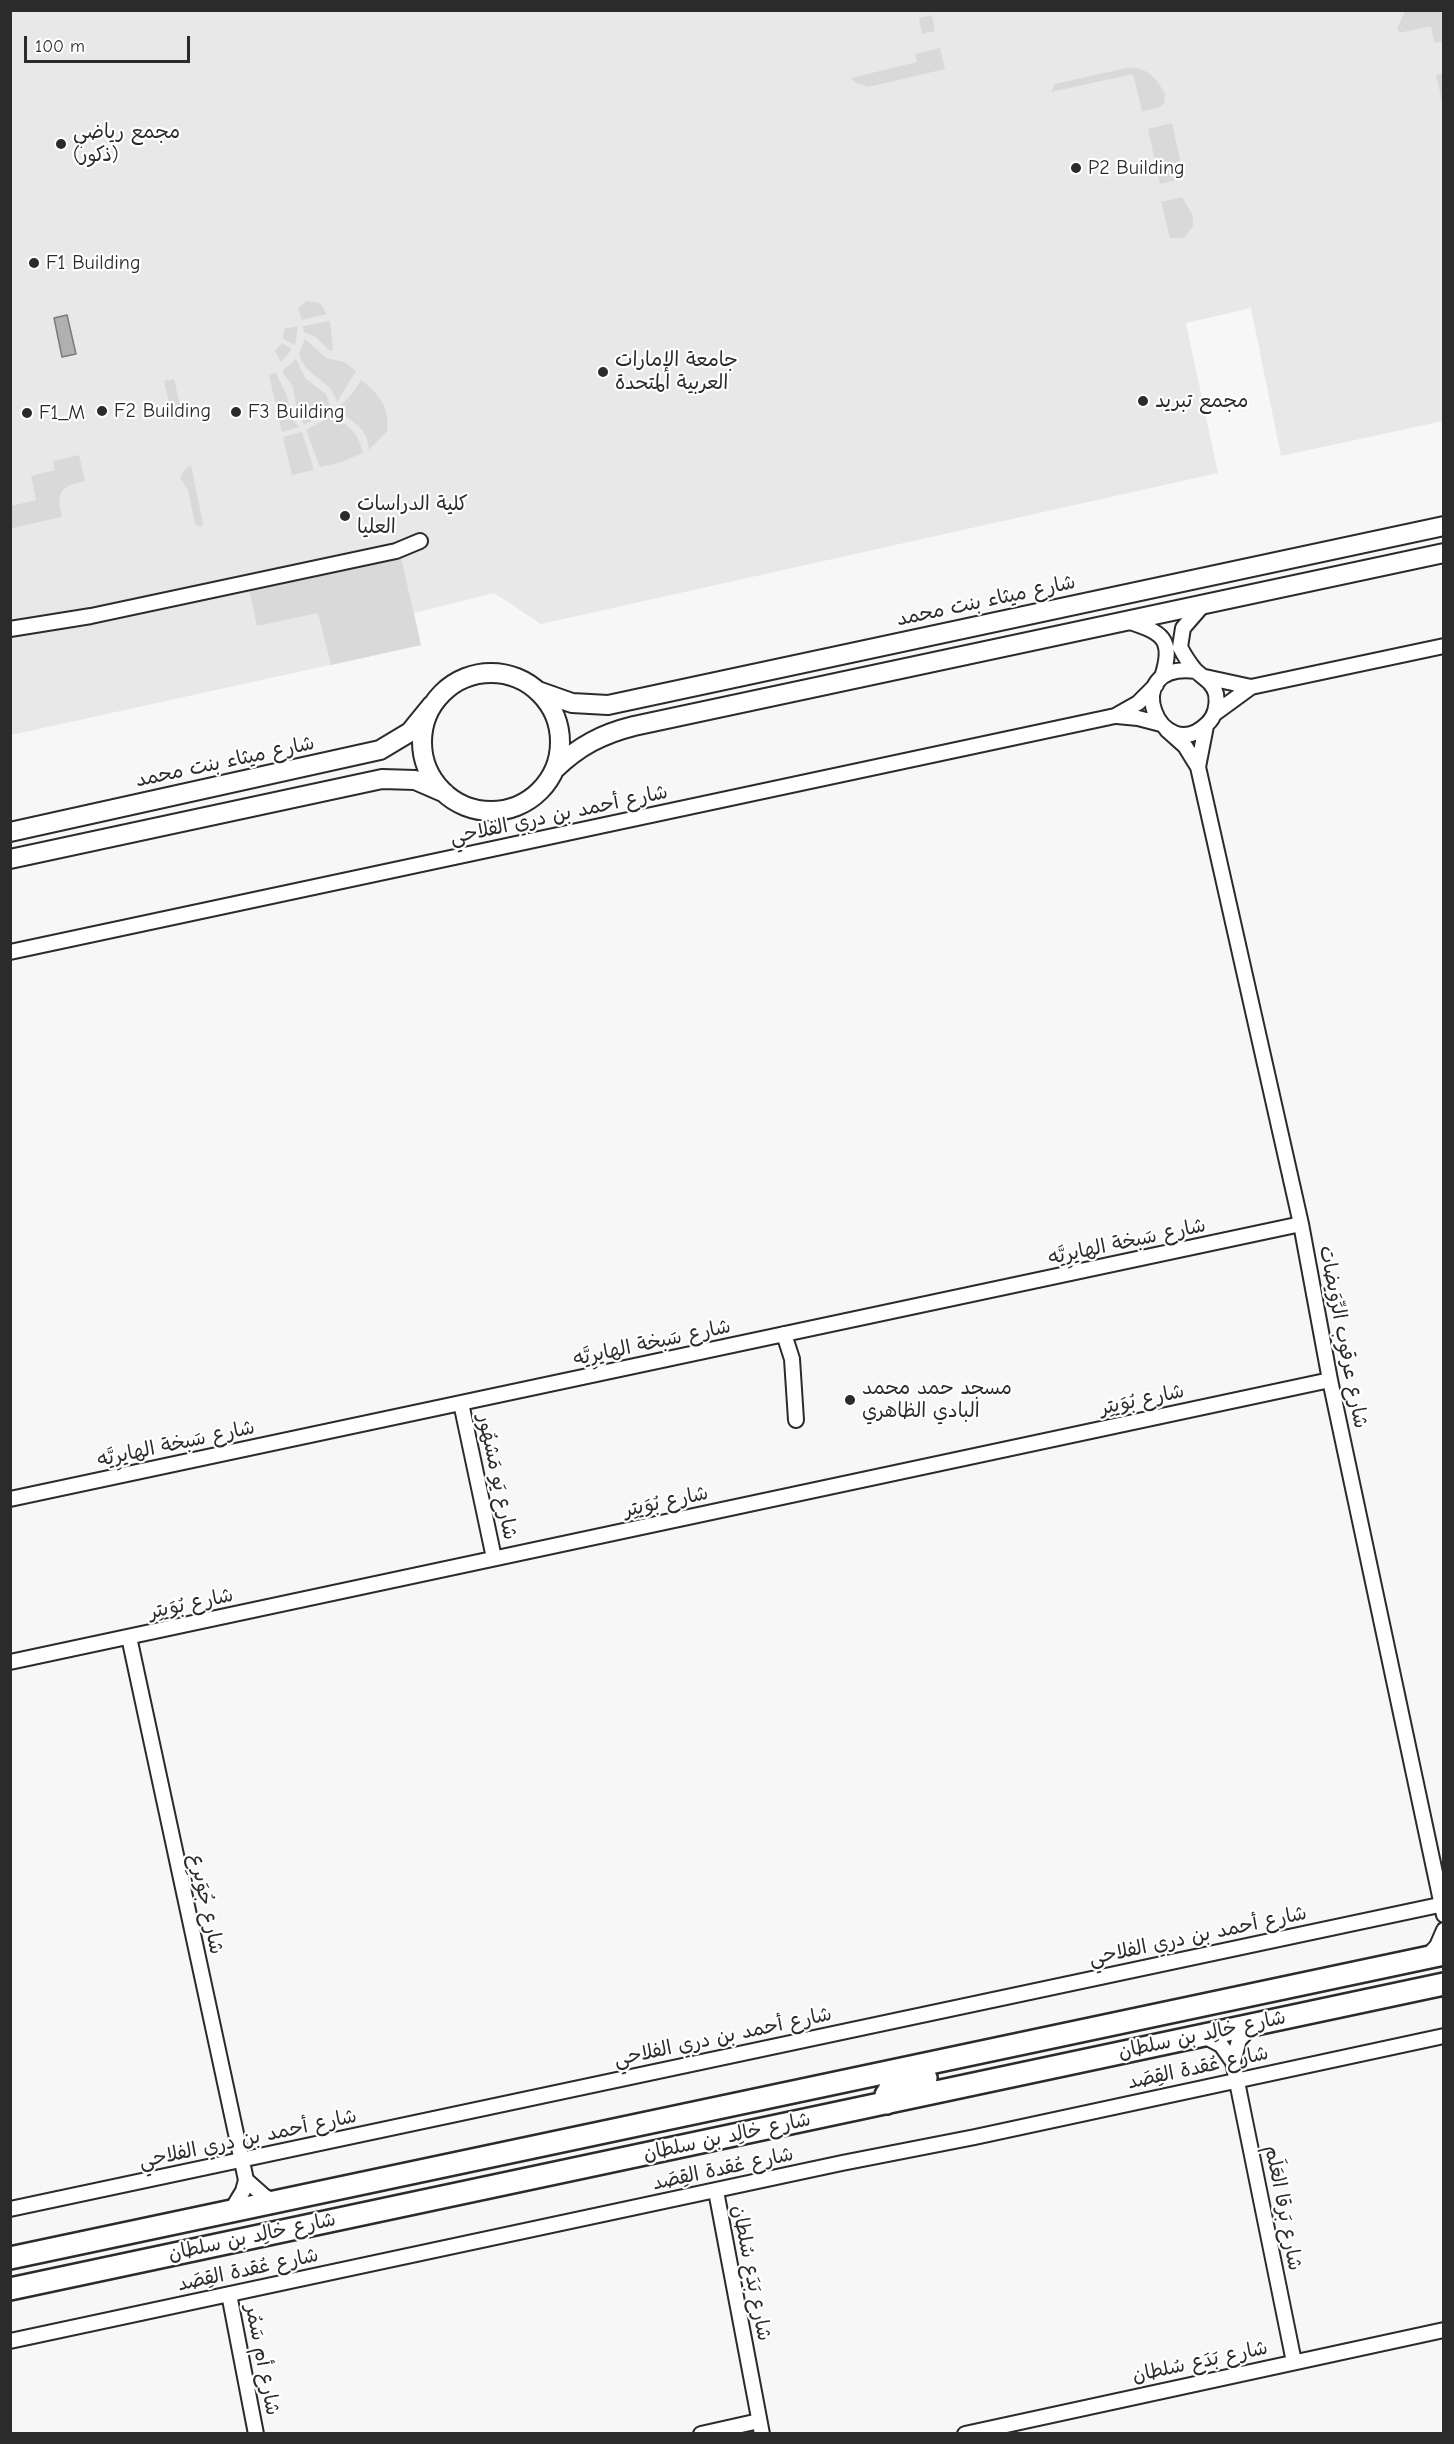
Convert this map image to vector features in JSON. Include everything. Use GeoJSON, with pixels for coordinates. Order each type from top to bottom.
{"type":"FeatureCollection","features":[{"type":"Feature","properties":{"kind":"main road","name":"شارع ميثاء بنت محمد"},"geometry":{"type":"LineString","coordinates":[[538,691],[572,703],[608,705],[1443,526]]}},
{"type":"Feature","properties":{"kind":"main road"},"geometry":{"type":"LineString","coordinates":[[555,769],[582,745],[615,730],[1443,553]]}},
{"type":"Feature","properties":{"kind":"main road"},"geometry":{"type":"LineString","coordinates":[[487,673],[510,675],[530,684],[538,691],[553,710],[560,733],[555,769],[550,779],[535,795],[506,809],[474,808],[454,800],[445,793],[430,774],[423,751],[423,727],[432,705],[455,682],[487,673]]}},
{"type":"Feature","properties":{"kind":"main road","name":"شارع ميثاء بنت محمد"},"geometry":{"type":"LineString","coordinates":[[10,832],[372,753],[396,742],[410,732],[432,705]]}},
{"type":"Feature","properties":{"kind":"main road"},"geometry":{"type":"LineString","coordinates":[[10,859],[382,779],[415,780],[445,793]]}},
{"type":"Feature","properties":{"kind":"main road","name":"شارع خالِد بن سلطان"},"geometry":{"type":"LineString","coordinates":[[10,2258],[1435,1956]]}},
{"type":"Feature","properties":{"kind":"main road","name":"شارع خالِد بن سلطان"},"geometry":{"type":"LineString","coordinates":[[10,2289],[1443,1984]]}},
{"type":"Feature","properties":{"kind":"main road"},"geometry":{"type":"LineString","coordinates":[[887,2103],[886,2095],[891,2087],[1011,2058],[1031,2050],[1048,2038]]}},
{"type":"Feature","properties":{"kind":"street"},"geometry":{"type":"LineString","coordinates":[[10,629],[81,618],[396,551],[420,541]]}},
{"type":"Feature","properties":{"kind":"street"},"geometry":{"type":"LineString","coordinates":[[1203,605],[1188,620],[1180,637],[1180,647],[1216,694],[1210,720]]}},
{"type":"Feature","properties":{"kind":"street"},"geometry":{"type":"LineString","coordinates":[[1127,621],[1151,629],[1164,640],[1168,656],[1152,695],[1155,716],[1164,727],[1187,734],[1210,720],[1251,687]]}},
{"type":"Feature","properties":{"kind":"street"},"geometry":{"type":"LineString","coordinates":[[1159,681],[1183,670],[1251,687],[1443,646]]}},
{"type":"Feature","properties":{"kind":"street","name":"شارع أحمد بن دري الفلاحي"},"geometry":{"type":"LineString","coordinates":[[1115,716],[1138,703],[1159,681]]}},
{"type":"Feature","properties":{"kind":"street","name":"شارع أحمد بن دري الفلاحي"},"geometry":{"type":"LineString","coordinates":[[10,952],[1115,716],[1138,718],[1164,727]]}},
{"type":"Feature","properties":{"kind":"street","name":"شارع عرقوب الرِّوَيضات"},"geometry":{"type":"LineString","coordinates":[[1198,767],[1210,720]]}},
{"type":"Feature","properties":{"kind":"street","name":"شارع عرقوب الرِّوَيضات"},"geometry":{"type":"LineString","coordinates":[[1164,727],[1185,746],[1198,767],[1301,1224],[1330,1380],[1443,1908]]}},
{"type":"Feature","properties":{"kind":"street","name":"شارع سَبخة الهايرِيَّه"},"geometry":{"type":"LineString","coordinates":[[10,1499],[1301,1224]]}},
{"type":"Feature","properties":{"kind":"street"},"geometry":{"type":"LineString","coordinates":[[784,1335],[792,1359],[796,1420]]}},
{"type":"Feature","properties":{"kind":"street","name":"شارع بُوَيتِر"},"geometry":{"type":"LineString","coordinates":[[10,1662],[1330,1380]]}},
{"type":"Feature","properties":{"kind":"street","name":"شارع يَو مَشهُور"},"geometry":{"type":"LineString","coordinates":[[461,1403],[494,1558]]}},
{"type":"Feature","properties":{"kind":"street","name":"شارع جُوَيرِع"},"geometry":{"type":"LineString","coordinates":[[129,1637],[246,2180]]}},
{"type":"Feature","properties":{"kind":"street","name":"شارع أحمد بن دري الفلاحي"},"geometry":{"type":"LineString","coordinates":[[10,2209],[1443,1908]]}},
{"type":"Feature","properties":{"kind":"street"},"geometry":{"type":"LineString","coordinates":[[1435,1956],[1443,1930]]}},
{"type":"Feature","properties":{"kind":"street"},"geometry":{"type":"LineString","coordinates":[[1233,2062],[1239,2040],[1255,2024]]}},
{"type":"Feature","properties":{"kind":"street","name":"شارع بَرقا العَلَم"},"geometry":{"type":"LineString","coordinates":[[1202,2035],[1221,2044],[1233,2062],[1294,2362]]}},
{"type":"Feature","properties":{"kind":"street","name":"شارع عُقدة القِصَد"},"geometry":{"type":"LineString","coordinates":[[10,2341],[1443,2036]]}},
{"type":"Feature","properties":{"kind":"street"},"geometry":{"type":"LineString","coordinates":[[246,2180],[254,2189],[274,2202]]}},
{"type":"Feature","properties":{"kind":"street"},"geometry":{"type":"LineString","coordinates":[[231,2211],[243,2191],[246,2180]]}},
{"type":"Feature","properties":{"kind":"street","name":"شارع بَدَع سُلطان"},"geometry":{"type":"LineString","coordinates":[[716,2191],[761,2427]]}},
{"type":"Feature","properties":{"kind":"street","name":"شارع أم سَمُر"},"geometry":{"type":"LineString","coordinates":[[229,2294],[256,2433]]}},
{"type":"Feature","properties":{"kind":"street","name":"شارع بَدَع سُلطان"},"geometry":{"type":"LineString","coordinates":[[965,2433],[1443,2330]]}},
{"type":"Feature","properties":{"kind":"street"},"geometry":{"type":"LineString","coordinates":[[701,2433],[761,2427]]}},
{"type":"Feature","properties":{"kind":"shaded area","name":"جامعة الإمارات العربية المتحدة"},"geometry":{"type":"Polygon","coordinates":[[[10,11],[1443,11],[1443,421],[1281,456],[1251,308],[1186,323],[1218,473],[541,624],[494,593],[414,613],[421,645],[11,735],[10,11]]]}},
{"type":"Feature","properties":{"kind":"shaded area"},"geometry":{"type":"Polygon","coordinates":[[[1405,11],[1443,11],[1443,41],[1434,43],[1431,26],[1399,33],[1397,29],[1405,11]]]}},
{"type":"Feature","properties":{"kind":"shaded area"},"geometry":{"type":"Polygon","coordinates":[[[932,15],[935,31],[922,34],[919,18],[932,15]]]}},
{"type":"Feature","properties":{"kind":"shaded area"},"geometry":{"type":"Polygon","coordinates":[[[940,48],[945,69],[868,87],[856,83],[851,78],[917,62],[915,54],[940,48]]]}},
{"type":"Feature","properties":{"kind":"shaded area"},"geometry":{"type":"Polygon","coordinates":[[[1126,68],[1139,69],[1150,74],[1165,94],[1164,104],[1158,108],[1142,111],[1133,74],[1051,92],[1055,84],[1126,68]]]}},
{"type":"Feature","properties":{"kind":"shaded area"},"geometry":{"type":"Polygon","coordinates":[[[1443,73],[1444,105],[1436,75],[1443,73]]]}},
{"type":"Feature","properties":{"kind":"shaded area"},"geometry":{"type":"Polygon","coordinates":[[[1172,123],[1184,178],[1160,184],[1148,129],[1172,123]]]}},
{"type":"Feature","properties":{"kind":"shaded area"},"geometry":{"type":"Polygon","coordinates":[[[1182,197],[1193,216],[1193,226],[1184,238],[1170,238],[1161,202],[1182,197]]]}},
{"type":"Feature","properties":{"kind":"shaded area"},"geometry":{"type":"Polygon","coordinates":[[[307,301],[320,303],[327,314],[302,320],[298,308],[307,301]]]}},
{"type":"Feature","properties":{"kind":"shaded area"},"geometry":{"type":"Polygon","coordinates":[[[67,315],[76,354],[62,357],[54,318],[67,315]]]}},
{"type":"Feature","properties":{"kind":"shaded area"},"geometry":{"type":"Polygon","coordinates":[[[330,321],[333,350],[330,351],[316,337],[304,332],[303,326],[330,321]]]}},
{"type":"Feature","properties":{"kind":"shaded area"},"geometry":{"type":"Polygon","coordinates":[[[298,326],[295,345],[283,339],[284,329],[298,326]]]}},
{"type":"Feature","properties":{"kind":"shaded area"},"geometry":{"type":"Polygon","coordinates":[[[305,339],[326,358],[344,362],[356,371],[337,402],[329,388],[302,362],[299,354],[305,339]]]}},
{"type":"Feature","properties":{"kind":"shaded area"},"geometry":{"type":"Polygon","coordinates":[[[282,343],[292,349],[281,362],[275,351],[282,343]]]}},
{"type":"Feature","properties":{"kind":"shaded area"},"geometry":{"type":"Polygon","coordinates":[[[296,359],[306,379],[326,394],[331,408],[304,425],[297,411],[293,387],[282,371],[296,359]]]}},
{"type":"Feature","properties":{"kind":"shaded area"},"geometry":{"type":"Polygon","coordinates":[[[276,373],[287,396],[292,418],[299,427],[282,432],[269,375],[276,373]]]}},
{"type":"Feature","properties":{"kind":"shaded area"},"geometry":{"type":"Polygon","coordinates":[[[174,379],[183,418],[173,420],[164,381],[174,379]]]}},
{"type":"Feature","properties":{"kind":"shaded area"},"geometry":{"type":"Polygon","coordinates":[[[361,380],[378,396],[387,415],[387,431],[369,450],[368,441],[362,430],[338,408],[361,380]]]}},
{"type":"Feature","properties":{"kind":"shaded area"},"geometry":{"type":"Polygon","coordinates":[[[334,411],[357,437],[363,453],[339,463],[320,467],[306,430],[321,422],[334,411]]]}},
{"type":"Feature","properties":{"kind":"shaded area"},"geometry":{"type":"Polygon","coordinates":[[[302,432],[314,470],[292,475],[283,437],[302,432]]]}},
{"type":"Feature","properties":{"kind":"shaded area"},"geometry":{"type":"Polygon","coordinates":[[[79,455],[85,481],[70,485],[62,491],[60,501],[62,517],[12,528],[11,506],[36,500],[31,476],[55,470],[53,461],[79,455]]]}},
{"type":"Feature","properties":{"kind":"shaded area"},"geometry":{"type":"Polygon","coordinates":[[[191,465],[203,524],[200,527],[195,524],[188,490],[180,478],[184,470],[191,465]]]}},
{"type":"Feature","properties":{"kind":"shaded area"},"geometry":{"type":"Polygon","coordinates":[[[401,558],[421,645],[331,665],[318,613],[257,626],[249,589],[401,558]]]}},
{"type":"Feature","properties":{"kind":"place","name":"مجمع رياضي (ذكور)"},"geometry":{"type":"Point","coordinates":[61,144]}},
{"type":"Feature","properties":{"kind":"place","name":"P2 Building"},"geometry":{"type":"Point","coordinates":[1076,168]}},
{"type":"Feature","properties":{"kind":"place","name":"F1 Building"},"geometry":{"type":"Point","coordinates":[34,263]}},
{"type":"Feature","properties":{"kind":"place","name":"جامعة الإمارات العربية المتحدة"},"geometry":{"type":"Point","coordinates":[603,372]}},
{"type":"Feature","properties":{"kind":"place","name":"مجمع تبريد"},"geometry":{"type":"Point","coordinates":[1143,401]}},
{"type":"Feature","properties":{"kind":"place","name":"F2 Building"},"geometry":{"type":"Point","coordinates":[102,411]}},
{"type":"Feature","properties":{"kind":"place","name":"F3 Building"},"geometry":{"type":"Point","coordinates":[236,412]}},
{"type":"Feature","properties":{"kind":"place","name":"F1_M"},"geometry":{"type":"Point","coordinates":[27,413]}},
{"type":"Feature","properties":{"kind":"place","name":"كلية الدراسات العليا"},"geometry":{"type":"Point","coordinates":[345,516]}},
{"type":"Feature","properties":{"kind":"place","name":"مسجد حمد محمد البادي الظاهري"},"geometry":{"type":"Point","coordinates":[850,1400]}}]}
